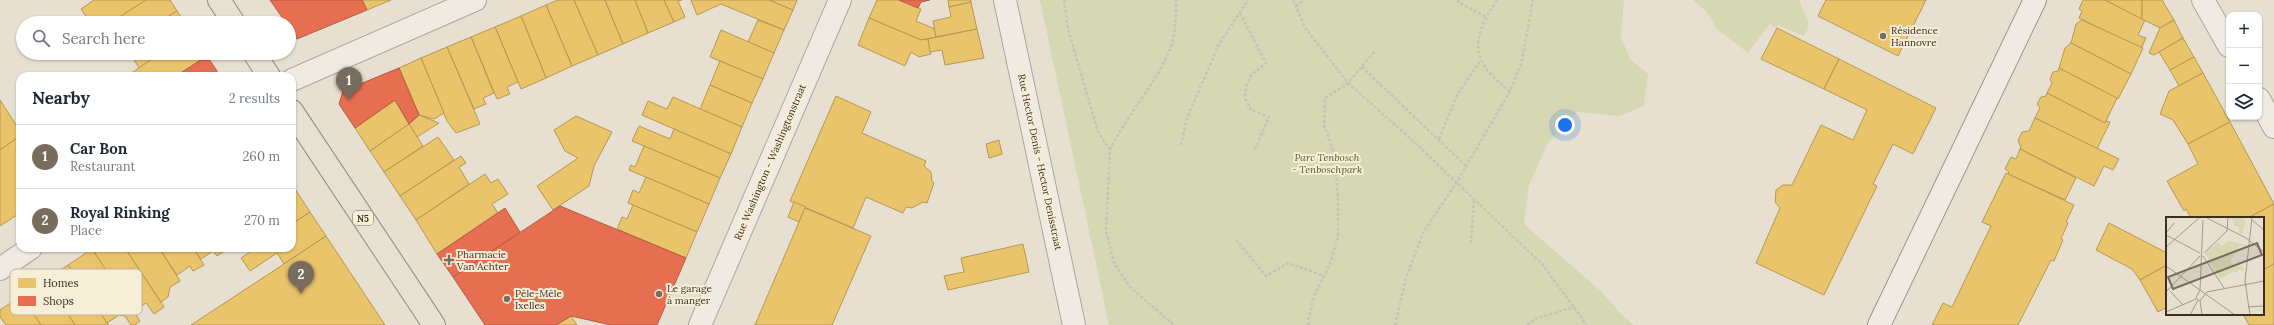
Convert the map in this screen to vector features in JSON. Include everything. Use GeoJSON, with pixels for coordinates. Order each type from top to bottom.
{"type":"FeatureCollection","features":[{"type":"Feature","properties":{"kind":"main road"},"geometry":{"type":"LineString","coordinates":[[219,0],[229,16]]}},
{"type":"Feature","properties":{"kind":"main road"},"geometry":{"type":"LineString","coordinates":[[259,60],[266,72]]}},
{"type":"Feature","properties":{"kind":"main road","name":"N5"},"geometry":{"type":"LineString","coordinates":[[296,117],[434,325]]}},
{"type":"Feature","properties":{"kind":"street"},"geometry":{"type":"LineString","coordinates":[[296,78],[475,0]]}},
{"type":"Feature","properties":{"kind":"street","name":"Rue Washington - Washingtonstraat"},"geometry":{"type":"LineString","coordinates":[[700,325],[840,0]]}},
{"type":"Feature","properties":{"kind":"street","name":"Rue Hector Denis - Hector Denisstraat"},"geometry":{"type":"LineString","coordinates":[[1005,0],[1074,325]]}},
{"type":"Feature","properties":{"kind":"street"},"geometry":{"type":"LineString","coordinates":[[1879,325],[2036,0]]}},
{"type":"Feature","properties":{"kind":"street"},"geometry":{"type":"LineString","coordinates":[[2203,0],[2226,41]]}},
{"type":"Feature","properties":{"kind":"street"},"geometry":{"type":"LineString","coordinates":[[2262,105],[2274,127]]}},
{"type":"Feature","properties":{"kind":"street"},"geometry":{"type":"LineString","coordinates":[[0,269],[25,252]]}},
{"type":"Feature","properties":{"kind":"path"},"geometry":{"type":"LineString","coordinates":[[1064,0],[1068,29],[1098,132],[1110,150]]}},
{"type":"Feature","properties":{"kind":"path"},"geometry":{"type":"LineString","coordinates":[[1174,325],[1130,287],[1114,263],[1106,231],[1110,150],[1121,127],[1158,72],[1170,48],[1176,19],[1176,0]]}},
{"type":"Feature","properties":{"kind":"path"},"geometry":{"type":"LineString","coordinates":[[1181,145],[1187,118],[1219,44],[1248,0]]}},
{"type":"Feature","properties":{"kind":"path"},"geometry":{"type":"LineString","coordinates":[[1293,0],[1306,29],[1348,83],[1457,182],[1542,264],[1587,325]]}},
{"type":"Feature","properties":{"kind":"path"},"geometry":{"type":"LineString","coordinates":[[1296,6],[1305,0]]}},
{"type":"Feature","properties":{"kind":"path"},"geometry":{"type":"LineString","coordinates":[[1459,0],[1458,2],[1486,17]]}},
{"type":"Feature","properties":{"kind":"path"},"geometry":{"type":"LineString","coordinates":[[1497,0],[1486,17],[1478,37],[1480,61],[1495,80],[1510,91]]}},
{"type":"Feature","properties":{"kind":"path"},"geometry":{"type":"LineString","coordinates":[[1395,325],[1406,277],[1424,231],[1457,182],[1510,91],[1521,65],[1533,0]]}},
{"type":"Feature","properties":{"kind":"path"},"geometry":{"type":"LineString","coordinates":[[1240,13],[1266,64],[1252,75],[1246,88],[1245,98],[1251,110],[1269,117],[1254,152]]}},
{"type":"Feature","properties":{"kind":"path"},"geometry":{"type":"LineString","coordinates":[[1309,325],[1308,321],[1314,296],[1324,276],[1338,237],[1338,201],[1335,155],[1324,125],[1325,98],[1348,83],[1374,52]]}},
{"type":"Feature","properties":{"kind":"path"},"geometry":{"type":"LineString","coordinates":[[1440,140],[1457,95],[1480,61]]}},
{"type":"Feature","properties":{"kind":"path"},"geometry":{"type":"LineString","coordinates":[[1362,67],[1466,166]]}},
{"type":"Feature","properties":{"kind":"path"},"geometry":{"type":"LineString","coordinates":[[1471,242],[1474,199]]}},
{"type":"Feature","properties":{"kind":"path"},"geometry":{"type":"LineString","coordinates":[[1236,240],[1266,276],[1288,263],[1324,276]]}},
{"type":"Feature","properties":{"kind":"path"},"geometry":{"type":"LineString","coordinates":[[1527,325],[1535,319],[1574,307]]}},
{"type":"Feature","properties":{"kind":"green space","name":"Parc Tenbosch - Tenboschpark"},"geometry":{"type":"Polygon","coordinates":[[[1040,0],[1624,0],[1621,37],[1630,59],[1648,74],[1644,106],[1619,116],[1577,112],[1548,143],[1529,185],[1524,224],[1602,292],[1621,314],[1634,325],[1109,325],[1040,0]]]}},
{"type":"Feature","properties":{"kind":"green space"},"geometry":{"type":"Polygon","coordinates":[[[1693,0],[1800,0],[1808,21],[1807,31],[1804,36],[1778,25],[1777,28],[1770,24],[1748,53],[1717,29],[1706,11],[1693,0]]]}},
{"type":"Feature","properties":{"kind":"building: Homes"},"geometry":{"type":"Polygon","coordinates":[[[94,0],[146,0],[121,16],[86,16],[81,9],[94,0]]]}},
{"type":"Feature","properties":{"kind":"building: Homes"},"geometry":{"type":"Polygon","coordinates":[[[146,0],[170,0],[177,11],[169,16],[121,16],[146,0]]]}},
{"type":"Feature","properties":{"kind":"building: Homes"},"geometry":{"type":"Polygon","coordinates":[[[362,0],[391,0],[367,10],[362,0]]]}},
{"type":"Feature","properties":{"kind":"building: Homes"},"geometry":{"type":"Polygon","coordinates":[[[558,0],[574,0],[598,55],[572,66],[546,5],[558,0]]]}},
{"type":"Feature","properties":{"kind":"building: Homes"},"geometry":{"type":"Polygon","coordinates":[[[574,0],[605,0],[623,44],[598,55],[574,0]]]}},
{"type":"Feature","properties":{"kind":"building: Homes"},"geometry":{"type":"Polygon","coordinates":[[[605,0],[635,0],[648,33],[623,44],[605,0]]]}},
{"type":"Feature","properties":{"kind":"building: Homes"},"geometry":{"type":"Polygon","coordinates":[[[635,0],[664,0],[674,22],[648,33],[635,0]]]}},
{"type":"Feature","properties":{"kind":"building: Homes"},"geometry":{"type":"Polygon","coordinates":[[[664,0],[682,0],[678,1],[685,17],[674,22],[664,0]]]}},
{"type":"Feature","properties":{"kind":"building: Homes"},"geometry":{"type":"Polygon","coordinates":[[[691,0],[769,0],[793,10],[784,30],[721,4],[697,15],[691,0]]]}},
{"type":"Feature","properties":{"kind":"building: Homes"},"geometry":{"type":"Polygon","coordinates":[[[769,0],[797,0],[793,10],[769,0]]]}},
{"type":"Feature","properties":{"kind":"building: Homes"},"geometry":{"type":"Polygon","coordinates":[[[877,0],[899,0],[921,9],[916,21],[935,29],[936,37],[921,40],[869,18],[877,0]]]}},
{"type":"Feature","properties":{"kind":"building: Homes"},"geometry":{"type":"Polygon","coordinates":[[[948,0],[971,0],[971,2],[949,7],[948,0]]]}},
{"type":"Feature","properties":{"kind":"building: Homes","name":"Résidence Hannovre"},"geometry":{"type":"Polygon","coordinates":[[[1826,0],[1926,0],[1898,56],[1818,16],[1826,0]]]}},
{"type":"Feature","properties":{"kind":"building: Homes"},"geometry":{"type":"Polygon","coordinates":[[[2083,0],[2105,0],[2145,20],[2138,35],[2146,38],[2141,49],[2079,18],[2082,11],[2079,9],[2083,0]]]}},
{"type":"Feature","properties":{"kind":"building: Homes"},"geometry":{"type":"Polygon","coordinates":[[[2105,0],[2142,0],[2142,19],[2105,0]]]}},
{"type":"Feature","properties":{"kind":"building: Homes"},"geometry":{"type":"Polygon","coordinates":[[[2142,0],[2162,0],[2174,20],[2160,28],[2142,19],[2142,0]]]}},
{"type":"Feature","properties":{"kind":"building: Homes"},"geometry":{"type":"Polygon","coordinates":[[[971,2],[977,29],[936,37],[933,21],[951,17],[949,7],[971,2]]]}},
{"type":"Feature","properties":{"kind":"building: Homes"},"geometry":{"type":"Polygon","coordinates":[[[546,5],[572,66],[546,78],[521,16],[546,5]]]}},
{"type":"Feature","properties":{"kind":"building: Homes"},"geometry":{"type":"Polygon","coordinates":[[[177,11],[180,16],[169,16],[177,11]]]}},
{"type":"Feature","properties":{"kind":"building: Homes"},"geometry":{"type":"Polygon","coordinates":[[[521,16],[546,78],[521,89],[495,27],[521,16]]]}},
{"type":"Feature","properties":{"kind":"building: Homes"},"geometry":{"type":"Polygon","coordinates":[[[869,18],[921,40],[928,39],[931,54],[919,57],[911,52],[905,66],[858,45],[869,18]]]}},
{"type":"Feature","properties":{"kind":"building: Homes"},"geometry":{"type":"Polygon","coordinates":[[[758,20],[784,30],[774,53],[748,42],[758,20]]]}},
{"type":"Feature","properties":{"kind":"building: Homes"},"geometry":{"type":"Polygon","coordinates":[[[2082,20],[2143,48],[2131,74],[2071,43],[2076,24],[2082,20]]]}},
{"type":"Feature","properties":{"kind":"building: Homes"},"geometry":{"type":"Polygon","coordinates":[[[2174,20],[2183,38],[2154,55],[2149,53],[2160,28],[2174,20]]]}},
{"type":"Feature","properties":{"kind":"building: Homes"},"geometry":{"type":"Polygon","coordinates":[[[495,27],[518,82],[507,87],[510,94],[497,99],[471,37],[495,27]]]}},
{"type":"Feature","properties":{"kind":"building: Homes"},"geometry":{"type":"Polygon","coordinates":[[[1777,28],[1839,59],[1824,89],[1761,59],[1777,28]]]}},
{"type":"Feature","properties":{"kind":"building: Homes"},"geometry":{"type":"Polygon","coordinates":[[[977,29],[984,58],[945,65],[942,50],[930,52],[928,39],[977,29]]]}},
{"type":"Feature","properties":{"kind":"building: Homes"},"geometry":{"type":"Polygon","coordinates":[[[721,30],[774,53],[763,79],[710,57],[721,30]]]}},
{"type":"Feature","properties":{"kind":"building: Homes"},"geometry":{"type":"Polygon","coordinates":[[[471,37],[494,93],[483,98],[486,104],[474,109],[447,47],[471,37]]]}},
{"type":"Feature","properties":{"kind":"building: Homes"},"geometry":{"type":"Polygon","coordinates":[[[2183,38],[2194,57],[2170,70],[2159,52],[2183,38]]]}},
{"type":"Feature","properties":{"kind":"building: Homes"},"geometry":{"type":"Polygon","coordinates":[[[2071,43],[2131,74],[2118,99],[2059,68],[2065,48],[2071,43]]]}},
{"type":"Feature","properties":{"kind":"building: Homes"},"geometry":{"type":"Polygon","coordinates":[[[447,47],[480,124],[456,133],[447,121],[421,58],[447,47]]]}},
{"type":"Feature","properties":{"kind":"building: Homes"},"geometry":{"type":"Polygon","coordinates":[[[2194,57],[2203,73],[2179,86],[2170,70],[2194,57]]]}},
{"type":"Feature","properties":{"kind":"building: Homes"},"geometry":{"type":"Polygon","coordinates":[[[421,58],[444,113],[434,119],[419,115],[399,68],[421,58]]]}},
{"type":"Feature","properties":{"kind":"building: Homes"},"geometry":{"type":"Polygon","coordinates":[[[1839,59],[1936,108],[1913,154],[1893,144],[1873,184],[1877,186],[1824,295],[1756,263],[1780,208],[1775,202],[1776,190],[1783,185],[1792,185],[1821,125],[1853,140],[1867,110],[1824,89],[1839,59]]]}},
{"type":"Feature","properties":{"kind":"building: Homes"},"geometry":{"type":"Polygon","coordinates":[[[134,60],[151,60],[139,68],[134,60]]]}},
{"type":"Feature","properties":{"kind":"building: Homes"},"geometry":{"type":"Polygon","coordinates":[[[151,60],[201,60],[182,72],[133,72],[151,60]]]}},
{"type":"Feature","properties":{"kind":"building: Homes"},"geometry":{"type":"Polygon","coordinates":[[[720,61],[763,79],[752,103],[710,85],[720,61]]]}},
{"type":"Feature","properties":{"kind":"building: Homes"},"geometry":{"type":"Polygon","coordinates":[[[2059,68],[2117,98],[2105,123],[2047,93],[2052,83],[2050,79],[2053,72],[2058,71],[2059,68]]]}},
{"type":"Feature","properties":{"kind":"building: Homes"},"geometry":{"type":"Polygon","coordinates":[[[2203,73],[2226,115],[2226,120],[2229,120],[2230,122],[2188,144],[2173,120],[2160,114],[2169,91],[2203,73]]]}},
{"type":"Feature","properties":{"kind":"building: Homes"},"geometry":{"type":"Polygon","coordinates":[[[710,85],[752,103],[742,127],[700,109],[710,85]]]}},
{"type":"Feature","properties":{"kind":"building: Homes"},"geometry":{"type":"Polygon","coordinates":[[[2047,93],[2105,123],[2106,121],[2110,122],[2097,149],[2035,118],[2040,108],[2037,104],[2041,97],[2046,96],[2047,93]]]}},
{"type":"Feature","properties":{"kind":"building: Homes"},"geometry":{"type":"Polygon","coordinates":[[[836,96],[871,112],[862,133],[926,161],[924,166],[931,172],[932,181],[934,183],[927,203],[923,202],[912,208],[906,207],[903,213],[866,197],[853,228],[790,201],[836,96]]]}},
{"type":"Feature","properties":{"kind":"building: Homes"},"geometry":{"type":"Polygon","coordinates":[[[673,97],[742,127],[731,154],[642,115],[648,101],[667,109],[673,97]]]}},
{"type":"Feature","properties":{"kind":"building: Homes"},"geometry":{"type":"Polygon","coordinates":[[[0,100],[16,125],[16,139],[0,150],[0,100]]]}},
{"type":"Feature","properties":{"kind":"building: Homes"},"geometry":{"type":"Polygon","coordinates":[[[395,100],[409,124],[370,151],[355,128],[395,100]]]}},
{"type":"Feature","properties":{"kind":"building: Homes"},"geometry":{"type":"Polygon","coordinates":[[[419,115],[439,123],[417,137],[409,124],[419,115]]]}},
{"type":"Feature","properties":{"kind":"building: Homes"},"geometry":{"type":"Polygon","coordinates":[[[576,116],[612,132],[594,166],[589,186],[553,210],[537,186],[578,158],[565,151],[554,130],[576,116]]]}},
{"type":"Feature","properties":{"kind":"building: Homes"},"geometry":{"type":"Polygon","coordinates":[[[2035,118],[2119,159],[2113,170],[2104,166],[2094,186],[2020,149],[2021,147],[2018,141],[2022,132],[2029,131],[2035,118]]]}},
{"type":"Feature","properties":{"kind":"building: Homes"},"geometry":{"type":"Polygon","coordinates":[[[2230,122],[2274,204],[2250,217],[2190,217],[2186,209],[2184,211],[2167,181],[2198,164],[2188,144],[2230,122]]]}},
{"type":"Feature","properties":{"kind":"building: Homes"},"geometry":{"type":"Polygon","coordinates":[[[409,124],[423,146],[384,172],[370,151],[409,124]]]}},
{"type":"Feature","properties":{"kind":"building: Homes"},"geometry":{"type":"Polygon","coordinates":[[[639,126],[670,139],[674,129],[731,154],[720,178],[632,141],[639,126]]]}},
{"type":"Feature","properties":{"kind":"building: Homes"},"geometry":{"type":"Polygon","coordinates":[[[438,137],[454,160],[400,196],[384,172],[438,137]]]}},
{"type":"Feature","properties":{"kind":"building: Homes"},"geometry":{"type":"Polygon","coordinates":[[[16,139],[16,216],[0,226],[0,150],[16,139]]]}},
{"type":"Feature","properties":{"kind":"building: Homes"},"geometry":{"type":"Polygon","coordinates":[[[999,140],[1002,154],[989,158],[986,144],[999,140]]]}},
{"type":"Feature","properties":{"kind":"building: Homes"},"geometry":{"type":"Polygon","coordinates":[[[644,146],[720,178],[709,204],[629,170],[631,165],[635,167],[644,146]]]}},
{"type":"Feature","properties":{"kind":"building: Homes"},"geometry":{"type":"Polygon","coordinates":[[[2020,149],[2076,178],[2065,200],[2008,174],[2009,172],[2005,169],[2011,157],[2016,159],[2020,149]]]}},
{"type":"Feature","properties":{"kind":"building: Homes"},"geometry":{"type":"Polygon","coordinates":[[[461,156],[466,163],[459,167],[469,184],[416,220],[400,196],[461,156]]]}},
{"type":"Feature","properties":{"kind":"building: Homes"},"geometry":{"type":"Polygon","coordinates":[[[2006,173],[2074,205],[2066,222],[2068,223],[2061,239],[2063,240],[2054,261],[2051,260],[2018,325],[1932,325],[1943,303],[1952,307],[1991,226],[1982,222],[2006,173]]]}},
{"type":"Feature","properties":{"kind":"building: Homes"},"geometry":{"type":"Polygon","coordinates":[[[485,174],[491,183],[498,179],[508,194],[492,204],[498,213],[437,254],[416,220],[485,174]]]}},
{"type":"Feature","properties":{"kind":"building: Homes"},"geometry":{"type":"Polygon","coordinates":[[[646,177],[709,204],[697,232],[628,203],[633,190],[639,193],[646,177]]]}},
{"type":"Feature","properties":{"kind":"building: Homes"},"geometry":{"type":"Polygon","coordinates":[[[296,191],[310,212],[296,221],[296,191]]]}},
{"type":"Feature","properties":{"kind":"building: Homes"},"geometry":{"type":"Polygon","coordinates":[[[794,202],[806,207],[799,222],[788,217],[794,202]]]}},
{"type":"Feature","properties":{"kind":"building: Homes"},"geometry":{"type":"Polygon","coordinates":[[[2274,204],[2274,264],[2264,269],[2264,217],[2250,217],[2274,204]]]}},
{"type":"Feature","properties":{"kind":"building: Homes"},"geometry":{"type":"Polygon","coordinates":[[[633,205],[697,232],[686,258],[617,229],[622,217],[627,219],[633,205]]]}},
{"type":"Feature","properties":{"kind":"building: Homes"},"geometry":{"type":"Polygon","coordinates":[[[805,208],[871,236],[832,325],[755,325],[805,208]]]}},
{"type":"Feature","properties":{"kind":"building: Homes"},"geometry":{"type":"Polygon","coordinates":[[[310,212],[326,236],[284,264],[277,253],[250,271],[241,258],[250,252],[296,252],[296,221],[310,212]]]}},
{"type":"Feature","properties":{"kind":"building: Homes"},"geometry":{"type":"Polygon","coordinates":[[[2109,223],[2166,252],[2166,266],[2140,280],[2132,269],[2096,250],[2109,223]]]}},
{"type":"Feature","properties":{"kind":"building: Homes"},"geometry":{"type":"Polygon","coordinates":[[[326,236],[385,325],[191,325],[284,264],[326,236]]]}},
{"type":"Feature","properties":{"kind":"building: Homes"},"geometry":{"type":"Polygon","coordinates":[[[1023,244],[1029,272],[948,290],[944,276],[964,272],[961,258],[1023,244]]]}},
{"type":"Feature","properties":{"kind":"building: Homes"},"geometry":{"type":"Polygon","coordinates":[[[88,252],[94,252],[105,269],[71,269],[68,265],[88,252]]]}},
{"type":"Feature","properties":{"kind":"building: Homes"},"geometry":{"type":"Polygon","coordinates":[[[94,252],[128,252],[139,269],[105,269],[94,252]]]}},
{"type":"Feature","properties":{"kind":"building: Homes"},"geometry":{"type":"Polygon","coordinates":[[[128,252],[162,252],[180,281],[170,287],[168,297],[161,302],[142,274],[142,269],[139,269],[128,252]]]}},
{"type":"Feature","properties":{"kind":"building: Homes"},"geometry":{"type":"Polygon","coordinates":[[[162,252],[196,252],[204,265],[193,271],[190,266],[177,275],[162,252]]]}},
{"type":"Feature","properties":{"kind":"building: Homes"},"geometry":{"type":"Polygon","coordinates":[[[196,252],[212,252],[201,259],[196,252]]]}},
{"type":"Feature","properties":{"kind":"building: Homes"},"geometry":{"type":"Polygon","coordinates":[[[214,252],[223,252],[217,256],[214,252]]]}},
{"type":"Feature","properties":{"kind":"building: Homes"},"geometry":{"type":"Polygon","coordinates":[[[2274,264],[2274,325],[2249,325],[2244,315],[2264,315],[2264,269],[2274,264]]]}},
{"type":"Feature","properties":{"kind":"building: Homes"},"geometry":{"type":"Polygon","coordinates":[[[68,265],[71,269],[62,269],[68,265]]]}},
{"type":"Feature","properties":{"kind":"building: Homes"},"geometry":{"type":"Polygon","coordinates":[[[2166,266],[2166,308],[2158,312],[2140,280],[2166,266]]]}},
{"type":"Feature","properties":{"kind":"building: Homes"},"geometry":{"type":"Polygon","coordinates":[[[142,274],[164,307],[154,314],[146,303],[142,306],[142,274]]]}},
{"type":"Feature","properties":{"kind":"building: Homes"},"geometry":{"type":"Polygon","coordinates":[[[10,303],[10,315],[34,315],[41,325],[6,325],[0,317],[0,310],[10,303]]]}},
{"type":"Feature","properties":{"kind":"building: Homes"},"geometry":{"type":"Polygon","coordinates":[[[34,315],[68,315],[75,325],[41,325],[34,315]]]}},
{"type":"Feature","properties":{"kind":"building: Homes"},"geometry":{"type":"Polygon","coordinates":[[[68,315],[102,315],[109,325],[75,325],[68,315]]]}},
{"type":"Feature","properties":{"kind":"building: Homes"},"geometry":{"type":"Polygon","coordinates":[[[102,315],[119,315],[107,323],[102,315]]]}},
{"type":"Feature","properties":{"kind":"building: Homes"},"geometry":{"type":"Polygon","coordinates":[[[119,315],[136,315],[140,321],[135,325],[131,325],[125,316],[119,315]]]}},
{"type":"Feature","properties":{"kind":"building: Homes"},"geometry":{"type":"Polygon","coordinates":[[[571,316],[577,325],[556,325],[571,316]]]}},
{"type":"Feature","properties":{"kind":"building: Shops"},"geometry":{"type":"Polygon","coordinates":[[[270,0],[362,0],[367,10],[297,39],[296,16],[281,16],[270,0]]]}},
{"type":"Feature","properties":{"kind":"building: Shops"},"geometry":{"type":"Polygon","coordinates":[[[899,0],[930,0],[921,2],[918,8],[899,0]]]}},
{"type":"Feature","properties":{"kind":"building: Shops"},"geometry":{"type":"Polygon","coordinates":[[[201,60],[210,60],[217,71],[217,72],[182,72],[201,60]]]}},
{"type":"Feature","properties":{"kind":"building: Shops"},"geometry":{"type":"Polygon","coordinates":[[[399,68],[419,115],[409,124],[395,100],[355,128],[339,104],[343,91],[399,68]]]}},
{"type":"Feature","properties":{"kind":"building: Shops"},"geometry":{"type":"Polygon","coordinates":[[[560,206],[686,258],[657,325],[611,325],[571,316],[556,325],[485,325],[453,277],[560,206]]]}},
{"type":"Feature","properties":{"kind":"building: Shops"},"geometry":{"type":"Polygon","coordinates":[[[505,208],[520,232],[453,277],[437,254],[505,208]]]}},
{"type":"Feature","properties":{"kind":"place","name":"Résidence Hannovre"},"geometry":{"type":"Point","coordinates":[1883,36]}},
{"type":"Feature","properties":{"kind":"place","name":"Car Bon"},"geometry":{"type":"Point","coordinates":[349,100]}},
{"type":"Feature","properties":{"kind":"place","name":"Pharmacie Van Achter"},"geometry":{"type":"Point","coordinates":[449,260]}},
{"type":"Feature","properties":{"kind":"place","name":"Royal Rinking"},"geometry":{"type":"Point","coordinates":[301,294]}},
{"type":"Feature","properties":{"kind":"place","name":"Le garage à manger"},"geometry":{"type":"Point","coordinates":[659,294]}},
{"type":"Feature","properties":{"kind":"place","name":"Pêle-Mêle Ixelles"},"geometry":{"type":"Point","coordinates":[507,299]}}]}
